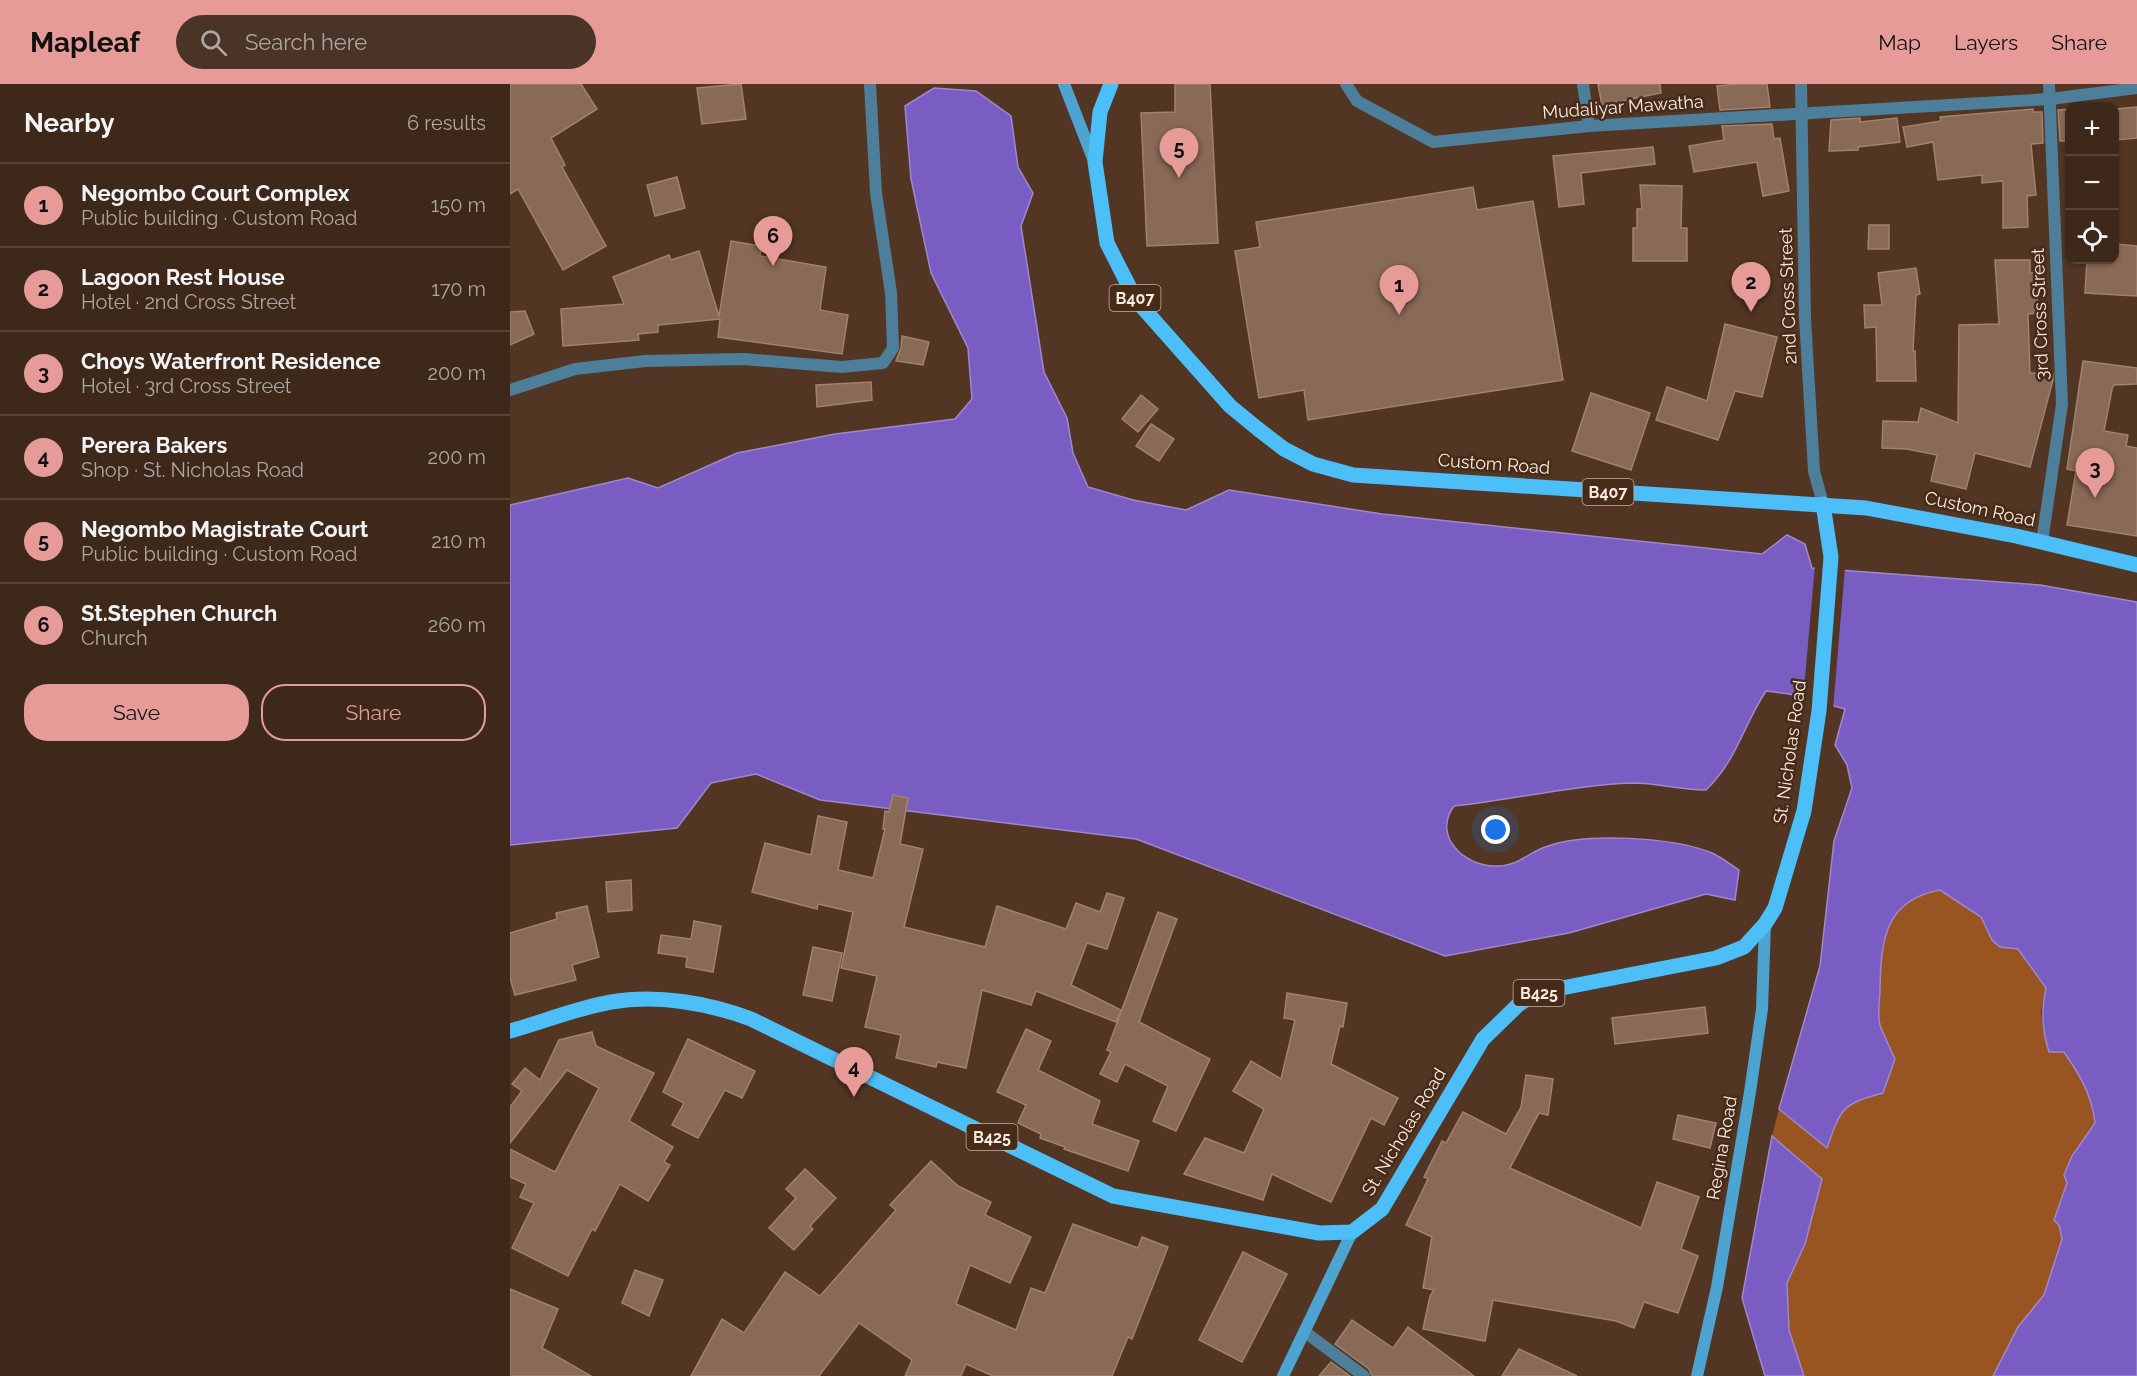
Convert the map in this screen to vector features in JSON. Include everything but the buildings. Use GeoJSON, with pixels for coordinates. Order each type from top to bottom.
{"type":"FeatureCollection","features":[{"type":"Feature","properties":{"kind":"main road","name":"Custom Road"},"geometry":{"type":"LineString","coordinates":[[1111,84],[1100,112],[1095,162],[1107,243],[1136,300],[1230,406],[1284,448],[1313,464],[1353,475],[1823,504],[1906,514],[2042,542],[2137,565]]}},
{"type":"Feature","properties":{"kind":"main road","name":"St. Nicholas Road"},"geometry":{"type":"LineString","coordinates":[[1352,1232],[1382,1209],[1483,1039],[1518,1005],[1536,993],[1716,958],[1744,947],[1765,924],[1775,908],[1804,811],[1819,711],[1831,557],[1823,504]]}},
{"type":"Feature","properties":{"kind":"main road","name":"B425"},"geometry":{"type":"LineString","coordinates":[[510,1031],[611,1002],[645,999],[718,1006],[751,1019],[1113,1196],[1319,1233],[1352,1232]]}},
{"type":"Feature","properties":{"kind":"street"},"geometry":{"type":"LineString","coordinates":[[510,390],[575,369],[645,361],[743,359],[842,367],[883,363],[893,348],[891,293],[876,193],[870,84]]}},
{"type":"Feature","properties":{"kind":"street"},"geometry":{"type":"LineString","coordinates":[[1064,84],[1095,162]]}},
{"type":"Feature","properties":{"kind":"street","name":"Mudaliyar Mawatha"},"geometry":{"type":"LineString","coordinates":[[1346,84],[1357,101],[1432,142],[1589,126],[2050,99],[2137,88]]}},
{"type":"Feature","properties":{"kind":"street"},"geometry":{"type":"LineString","coordinates":[[1583,84],[1589,126]]}},
{"type":"Feature","properties":{"kind":"street","name":"2nd Cross Street"},"geometry":{"type":"LineString","coordinates":[[1801,84],[1805,318],[1814,471],[1823,504]]}},
{"type":"Feature","properties":{"kind":"street","name":"3rd Cross Street"},"geometry":{"type":"LineString","coordinates":[[2042,542],[2062,404],[2049,84]]}},
{"type":"Feature","properties":{"kind":"street","name":"Regina Road"},"geometry":{"type":"LineString","coordinates":[[1697,1376],[1717,1287],[1752,1082],[1762,1009],[1765,924]]}},
{"type":"Feature","properties":{"kind":"street"},"geometry":{"type":"LineString","coordinates":[[1283,1376],[1352,1232]]}},
{"type":"Feature","properties":{"kind":"street"},"geometry":{"type":"LineString","coordinates":[[1305,1332],[1364,1376]]}},
{"type":"Feature","properties":{"kind":"shaded area"},"geometry":{"type":"Polygon","coordinates":[[[934,88],[976,91],[1011,116],[1018,167],[1033,193],[1021,226],[1044,372],[1067,418],[1073,453],[1088,487],[1133,500],[1186,510],[1229,490],[1382,514],[1762,554],[1787,535],[1805,544],[1812,568],[2040,585],[2137,602],[2137,1376],[1993,1376],[2018,1327],[2044,1295],[2062,1239],[2059,1225],[2054,1220],[2067,1183],[2064,1175],[2072,1156],[2095,1123],[2088,1094],[2070,1061],[2064,1052],[2049,1052],[2043,1020],[2046,988],[2018,949],[2000,947],[1992,940],[1981,917],[1940,890],[1922,895],[1897,913],[1890,925],[1882,954],[1879,1011],[1880,1025],[1895,1059],[1883,1093],[1859,1101],[1845,1110],[1836,1124],[1827,1148],[1779,1109],[1820,966],[1834,841],[1852,788],[1847,765],[1835,745],[1845,709],[1789,694],[1766,691],[1733,755],[1717,779],[1706,790],[1642,783],[1610,784],[1454,806],[1448,817],[1449,838],[1463,855],[1483,865],[1503,866],[1562,842],[1628,838],[1675,843],[1695,848],[1715,855],[1739,870],[1735,900],[1706,894],[1569,933],[1445,956],[1136,839],[820,800],[756,774],[711,783],[677,828],[510,845],[510,505],[628,478],[658,488],[737,453],[835,434],[955,419],[972,399],[968,348],[931,273],[911,179],[905,106],[934,88]]]}},
{"type":"Feature","properties":{"kind":"shaded area"},"geometry":{"type":"Polygon","coordinates":[[[1940,890],[1981,917],[1992,940],[2000,947],[2018,949],[2046,989],[2041,1011],[2043,1030],[2078,1072],[2089,1096],[2095,1123],[2072,1156],[2067,1183],[2054,1220],[2059,1224],[2062,1239],[2044,1295],[2018,1327],[1993,1376],[1804,1376],[1789,1330],[1787,1283],[1805,1244],[1821,1179],[1772,1136],[1779,1109],[1827,1148],[1839,1114],[1895,1059],[1880,1025],[1879,1016],[1882,954],[1885,939],[1897,913],[1908,903],[1922,895],[1940,890]]]}},
{"type":"Feature","properties":{"kind":"shaded area"},"geometry":{"type":"Polygon","coordinates":[[[1772,1136],[1822,1179],[1805,1244],[1787,1283],[1789,1330],[1804,1376],[1765,1376],[1742,1298],[1772,1136]]]}},
{"type":"Feature","properties":{"kind":"pier"},"geometry":{"type":"Polygon","coordinates":[[[1815,565],[1845,568],[1833,709],[1803,701],[1815,565]]]}},
{"type":"Feature","properties":{"kind":"place","name":"Negombo Magistrate Court"},"geometry":{"type":"Point","coordinates":[1179,178]}},
{"type":"Feature","properties":{"kind":"place","name":"St.Stephen Church"},"geometry":{"type":"Point","coordinates":[773,266]}},
{"type":"Feature","properties":{"kind":"place","name":"Lagoon Rest House"},"geometry":{"type":"Point","coordinates":[1751,312]}},
{"type":"Feature","properties":{"kind":"place","name":"Negombo Court Complex"},"geometry":{"type":"Point","coordinates":[1399,315]}},
{"type":"Feature","properties":{"kind":"place","name":"Choys Waterfront Residence"},"geometry":{"type":"Point","coordinates":[2095,498]}},
{"type":"Feature","properties":{"kind":"place","name":"Perera Bakers"},"geometry":{"type":"Point","coordinates":[854,1097]}}]}
